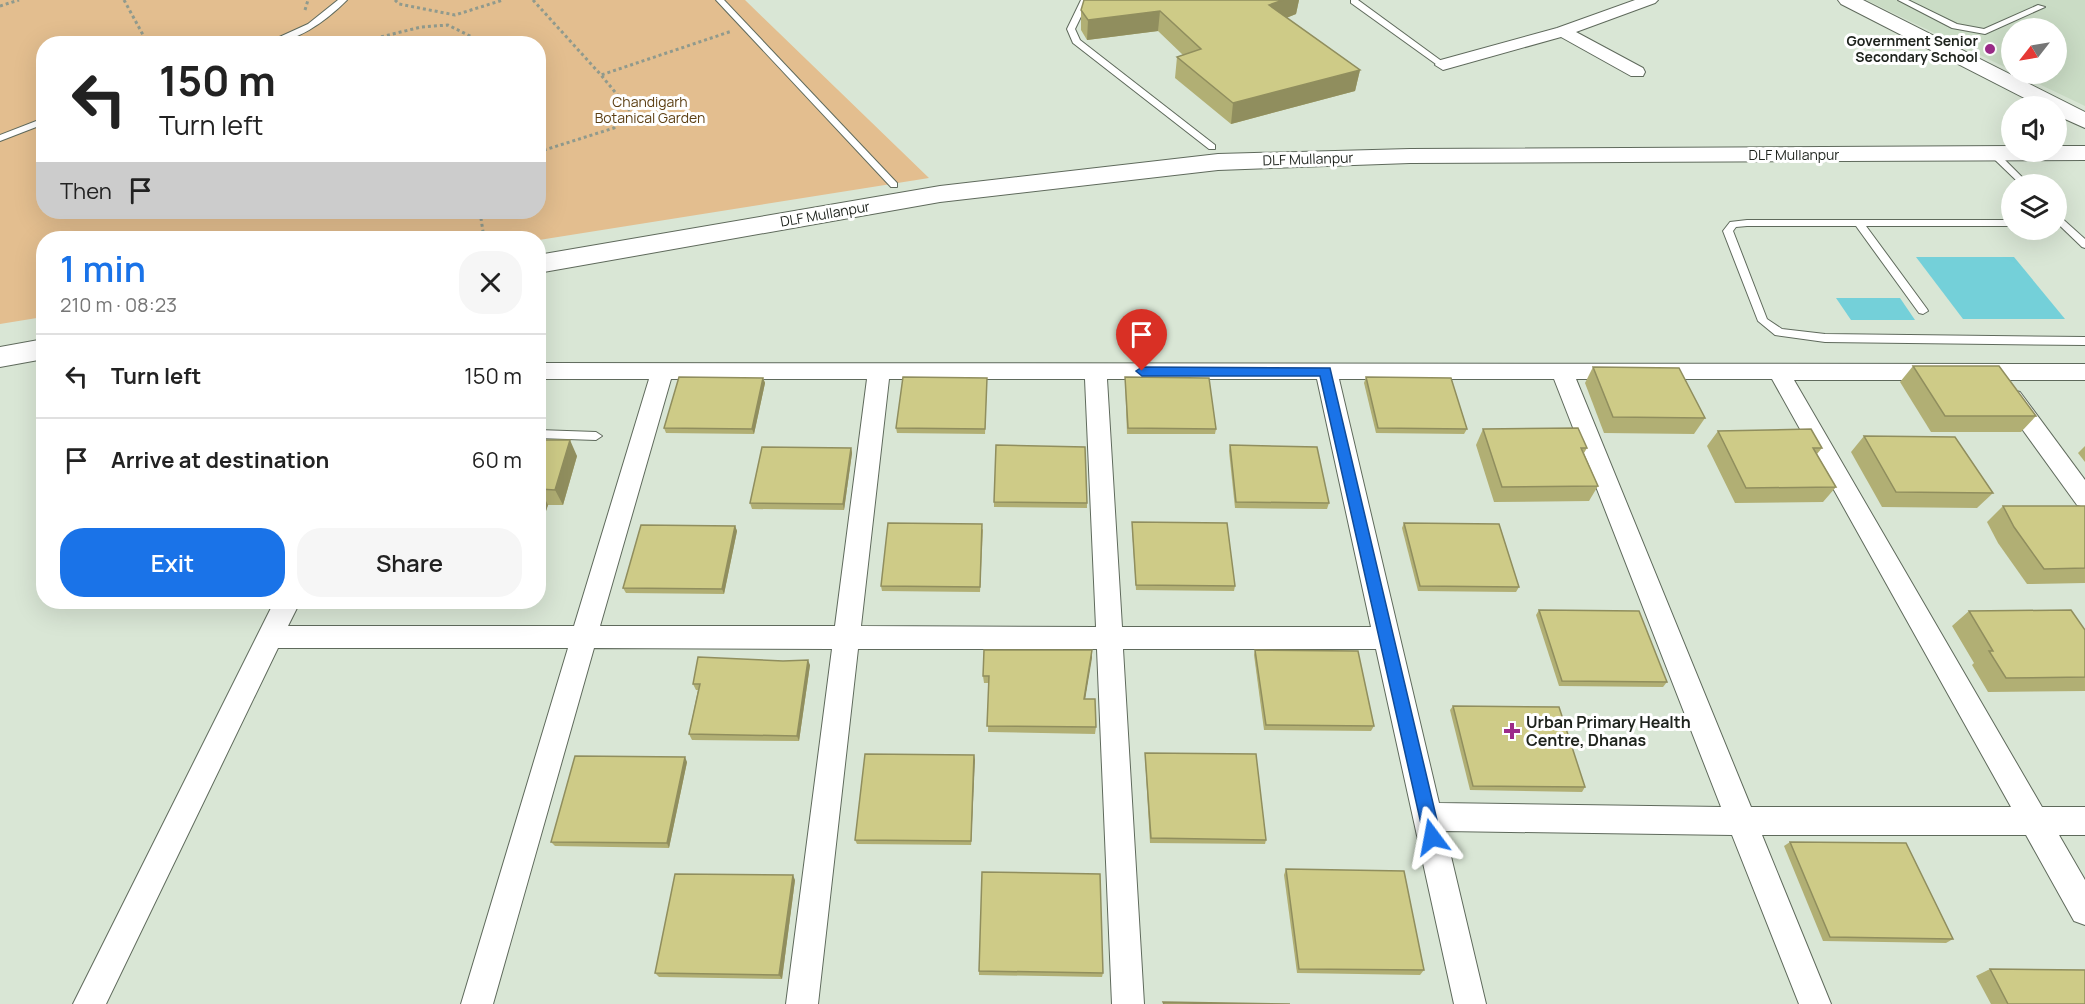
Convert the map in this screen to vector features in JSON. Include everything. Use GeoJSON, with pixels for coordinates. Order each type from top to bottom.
{"type":"FeatureCollection","features":[{"type":"Feature","properties":{"kind":"main road","name":"DLF Mullanpur"},"geometry":{"type":"LineString","coordinates":[[546,246],[894,185],[1050,164],[1212,147],[1519,139],[2001,135]]}},
{"type":"Feature","properties":{"kind":"main road"},"geometry":{"type":"LineString","coordinates":[[2067,135],[2085,135]]}},
{"type":"Feature","properties":{"kind":"main road","name":"DLF Mullanpur"},"geometry":{"type":"LineString","coordinates":[[546,263],[940,194],[1218,162],[1422,156],[2085,153]]}},
{"type":"Feature","properties":{"kind":"main road"},"geometry":{"type":"LineString","coordinates":[[0,338],[36,332]]}},
{"type":"Feature","properties":{"kind":"main road"},"geometry":{"type":"LineString","coordinates":[[0,357],[36,351]]}},
{"type":"Feature","properties":{"kind":"street"},"geometry":{"type":"LineString","coordinates":[[1443,65],[1563,31],[1650,0]]}},
{"type":"Feature","properties":{"kind":"street"},"geometry":{"type":"LineString","coordinates":[[1848,0],[2085,121]]}},
{"type":"Feature","properties":{"kind":"street"},"geometry":{"type":"LineString","coordinates":[[1563,31],[1637,72]]}},
{"type":"Feature","properties":{"kind":"street"},"geometry":{"type":"LineString","coordinates":[[546,371],[2085,372]]}},
{"type":"Feature","properties":{"kind":"street"},"geometry":{"type":"LineString","coordinates":[[477,1004],[662,371]]}},
{"type":"Feature","properties":{"kind":"street"},"geometry":{"type":"LineString","coordinates":[[802,1004],[879,371]]}},
{"type":"Feature","properties":{"kind":"street"},"geometry":{"type":"LineString","coordinates":[[1096,371],[1128,1004]]}},
{"type":"Feature","properties":{"kind":"street"},"geometry":{"type":"LineString","coordinates":[[1326,371],[1470,1004]]}},
{"type":"Feature","properties":{"kind":"street"},"geometry":{"type":"LineString","coordinates":[[1562,372],[1815,1004]]}},
{"type":"Feature","properties":{"kind":"street"},"geometry":{"type":"LineString","coordinates":[[1779,372],[2085,910]]}},
{"type":"Feature","properties":{"kind":"street"},"geometry":{"type":"LineString","coordinates":[[1992,372],[2085,498]]}},
{"type":"Feature","properties":{"kind":"street"},"geometry":{"type":"LineString","coordinates":[[89,1004],[284,609]]}},
{"type":"Feature","properties":{"kind":"street"},"geometry":{"type":"LineString","coordinates":[[270,638],[1387,638]]}},
{"type":"Feature","properties":{"kind":"street"},"geometry":{"type":"LineString","coordinates":[[1427,817],[1741,821],[2085,821]]}},
{"type":"Feature","properties":{"kind":"lane"},"geometry":{"type":"LineString","coordinates":[[287,36],[311,26],[343,0]]}},
{"type":"Feature","properties":{"kind":"lane"},"geometry":{"type":"LineString","coordinates":[[720,0],[894,185]]}},
{"type":"Feature","properties":{"kind":"lane"},"geometry":{"type":"LineString","coordinates":[[1085,0],[1071,28],[1076,41],[1212,147]]}},
{"type":"Feature","properties":{"kind":"lane"},"geometry":{"type":"LineString","coordinates":[[1902,0],[1955,26],[1985,32],[2041,7]]}},
{"type":"Feature","properties":{"kind":"lane"},"geometry":{"type":"LineString","coordinates":[[1354,1],[1443,65]]}},
{"type":"Feature","properties":{"kind":"lane"},"geometry":{"type":"LineString","coordinates":[[0,138],[36,124]]}},
{"type":"Feature","properties":{"kind":"lane"},"geometry":{"type":"LineString","coordinates":[[1994,154],[2015,174]]}},
{"type":"Feature","properties":{"kind":"lane"},"geometry":{"type":"LineString","coordinates":[[2001,223],[1740,223],[1729,227],[1728,236],[1763,321],[1779,332],[1808,338],[2085,341]]}},
{"type":"Feature","properties":{"kind":"lane"},"geometry":{"type":"LineString","coordinates":[[1859,223],[1923,311]]}},
{"type":"Feature","properties":{"kind":"lane"},"geometry":{"type":"LineString","coordinates":[[2067,227],[2085,244]]}},
{"type":"Feature","properties":{"kind":"lane"},"geometry":{"type":"LineString","coordinates":[[546,434],[596,436]]}},
{"type":"Feature","properties":{"kind":"path"},"geometry":{"type":"LineString","coordinates":[[0,6],[19,0]]}},
{"type":"Feature","properties":{"kind":"path"},"geometry":{"type":"LineString","coordinates":[[123,0],[143,36]]}},
{"type":"Feature","properties":{"kind":"path"},"geometry":{"type":"LineString","coordinates":[[395,0],[399,4],[455,15],[503,0]]}},
{"type":"Feature","properties":{"kind":"path"},"geometry":{"type":"LineString","coordinates":[[533,0],[601,75],[628,109],[614,128],[546,149]]}},
{"type":"Feature","properties":{"kind":"path"},"geometry":{"type":"LineString","coordinates":[[384,36],[421,27],[448,25],[470,36]]}},
{"type":"Feature","properties":{"kind":"path"},"geometry":{"type":"LineString","coordinates":[[601,75],[745,27]]}},
{"type":"Feature","properties":{"kind":"shaded area","name":"Government Senior Secondary School"},"geometry":{"type":"Polygon","coordinates":[[[1866,0],[2085,0],[2085,106],[2039,84],[2067,84],[2067,18],[2001,18],[2001,65],[1866,0]]]}},
{"type":"Feature","properties":{"kind":"green space","name":"Chandigarh Botanical Garden"},"geometry":{"type":"Polygon","coordinates":[[[0,0],[745,0],[929,178],[546,239],[546,231],[36,231],[36,318],[0,324],[0,0]]]}},
{"type":"Feature","properties":{"kind":"water"},"geometry":{"type":"Polygon","coordinates":[[[1916,257],[2014,257],[2065,319],[1963,319],[1916,257]]]}},
{"type":"Feature","properties":{"kind":"water"},"geometry":{"type":"Polygon","coordinates":[[[1836,298],[1900,298],[1915,320],[1851,320],[1836,298]]]}},
{"type":"Feature","properties":{"kind":"building"},"geometry":{"type":"Polygon","coordinates":[[[1084,0],[1283,0],[1269,5],[1360,70],[1233,103],[1177,57],[1201,49],[1160,11],[1088,20],[1081,10],[1084,0]]]}},
{"type":"Feature","properties":{"kind":"building"},"geometry":{"type":"Polygon","coordinates":[[[1913,366],[1999,366],[2036,416],[1945,416],[1913,366]]]}},
{"type":"Feature","properties":{"kind":"building"},"geometry":{"type":"Polygon","coordinates":[[[1593,367],[1679,368],[1705,418],[1613,417],[1593,367]]]}},
{"type":"Feature","properties":{"kind":"building"},"geometry":{"type":"Polygon","coordinates":[[[679,377],[763,378],[752,429],[664,428],[679,377]]]}},
{"type":"Feature","properties":{"kind":"building"},"geometry":{"type":"Polygon","coordinates":[[[903,377],[987,378],[985,429],[896,428],[903,377]]]}},
{"type":"Feature","properties":{"kind":"building"},"geometry":{"type":"Polygon","coordinates":[[[1125,377],[1209,378],[1216,429],[1128,428],[1125,377]]]}},
{"type":"Feature","properties":{"kind":"building"},"geometry":{"type":"Polygon","coordinates":[[[1366,377],[1451,378],[1467,429],[1378,428],[1366,377]]]}},
{"type":"Feature","properties":{"kind":"building"},"geometry":{"type":"Polygon","coordinates":[[[1578,428],[1587,448],[1581,448],[1598,486],[1502,487],[1483,429],[1578,428]]]}},
{"type":"Feature","properties":{"kind":"building"},"geometry":{"type":"Polygon","coordinates":[[[1811,429],[1822,448],[1813,448],[1836,487],[1746,488],[1718,431],[1811,429]]]}},
{"type":"Feature","properties":{"kind":"building"},"geometry":{"type":"Polygon","coordinates":[[[1864,436],[1955,437],[1993,493],[1896,492],[1864,436]]]}},
{"type":"Feature","properties":{"kind":"building"},"geometry":{"type":"Polygon","coordinates":[[[546,440],[570,440],[555,490],[546,489],[546,440]]]}},
{"type":"Feature","properties":{"kind":"building"},"geometry":{"type":"Polygon","coordinates":[[[996,445],[1085,447],[1087,503],[994,502],[996,445]]]}},
{"type":"Feature","properties":{"kind":"building"},"geometry":{"type":"Polygon","coordinates":[[[1230,445],[1317,447],[1329,503],[1236,502],[1230,445]]]}},
{"type":"Feature","properties":{"kind":"building"},"geometry":{"type":"Polygon","coordinates":[[[762,447],[851,448],[843,504],[750,503],[762,447]]]}},
{"type":"Feature","properties":{"kind":"building"},"geometry":{"type":"Polygon","coordinates":[[[2003,506],[2085,506],[2085,568],[2044,569],[2014,527],[2003,506]]]}},
{"type":"Feature","properties":{"kind":"building"},"geometry":{"type":"Polygon","coordinates":[[[1132,522],[1227,523],[1235,586],[1136,585],[1132,522]]]}},
{"type":"Feature","properties":{"kind":"building"},"geometry":{"type":"Polygon","coordinates":[[[888,523],[982,524],[980,587],[881,586],[888,523]]]}},
{"type":"Feature","properties":{"kind":"building"},"geometry":{"type":"Polygon","coordinates":[[[1404,523],[1499,524],[1519,587],[1420,586],[1404,523]]]}},
{"type":"Feature","properties":{"kind":"building"},"geometry":{"type":"Polygon","coordinates":[[[641,525],[735,526],[722,589],[623,588],[641,525]]]}},
{"type":"Feature","properties":{"kind":"building"},"geometry":{"type":"Polygon","coordinates":[[[1539,610],[1639,611],[1667,682],[1562,681],[1539,610]]]}},
{"type":"Feature","properties":{"kind":"building"},"geometry":{"type":"Polygon","coordinates":[[[2071,610],[2085,630],[2085,677],[2006,678],[1989,651],[1993,651],[1969,611],[2071,610]]]}},
{"type":"Feature","properties":{"kind":"building"},"geometry":{"type":"Polygon","coordinates":[[[984,650],[1092,650],[1084,699],[1095,699],[1096,727],[987,726],[989,676],[983,676],[984,650]]]}},
{"type":"Feature","properties":{"kind":"building"},"geometry":{"type":"Polygon","coordinates":[[[1255,650],[1358,651],[1374,726],[1266,725],[1255,650]]]}},
{"type":"Feature","properties":{"kind":"building"},"geometry":{"type":"Polygon","coordinates":[[[698,657],[808,660],[797,736],[689,734],[700,684],[693,684],[698,657]]]}},
{"type":"Feature","properties":{"kind":"building"},"geometry":{"type":"Polygon","coordinates":[[[1453,706],[1559,707],[1585,787],[1473,786],[1453,706]]]}},
{"type":"Feature","properties":{"kind":"building"},"geometry":{"type":"Polygon","coordinates":[[[1145,753],[1256,754],[1266,840],[1151,838],[1145,753]]]}},
{"type":"Feature","properties":{"kind":"building"},"geometry":{"type":"Polygon","coordinates":[[[865,754],[974,755],[971,841],[855,840],[865,754]]]}},
{"type":"Feature","properties":{"kind":"building"},"geometry":{"type":"Polygon","coordinates":[[[575,756],[685,757],[667,843],[551,842],[575,756]]]}},
{"type":"Feature","properties":{"kind":"building"},"geometry":{"type":"Polygon","coordinates":[[[1790,842],[1906,843],[1953,939],[1830,937],[1790,842]]]}},
{"type":"Feature","properties":{"kind":"building"},"geometry":{"type":"Polygon","coordinates":[[[1286,869],[1404,871],[1424,970],[1299,969],[1286,869]]]}},
{"type":"Feature","properties":{"kind":"building"},"geometry":{"type":"Polygon","coordinates":[[[982,872],[1100,874],[1103,973],[979,971],[982,872]]]}},
{"type":"Feature","properties":{"kind":"building"},"geometry":{"type":"Polygon","coordinates":[[[675,874],[793,875],[779,975],[655,973],[675,874]]]}},
{"type":"Feature","properties":{"kind":"building"},"geometry":{"type":"Polygon","coordinates":[[[1990,969],[2085,970],[2085,1004],[2008,1004],[1990,969]]]}},
{"type":"Feature","properties":{"kind":"building"},"geometry":{"type":"Polygon","coordinates":[[[1163,1002],[1290,1004],[1164,1004],[1163,1002]]]}},
{"type":"Feature","properties":{"kind":"place","name":"Government Senior Secondary School"},"geometry":{"type":"Point","coordinates":[1990,49]}},
{"type":"Feature","properties":{"kind":"place","name":"Urban Primary Health Centre, Dhanas"},"geometry":{"type":"Point","coordinates":[1512,731]}},
{"type":"Feature","properties":{"kind":"route"},"geometry":{"type":"LineString","coordinates":[[1142,371],[1326,371],[1432,837]]}}]}
